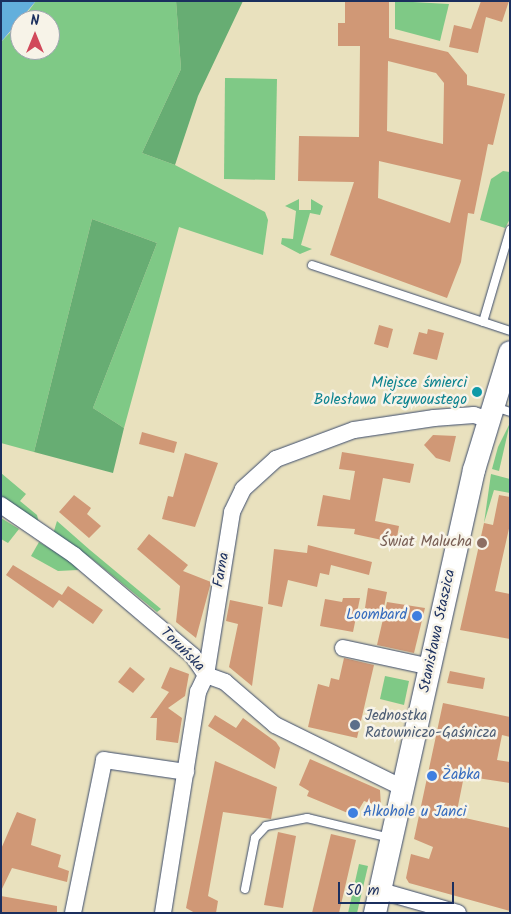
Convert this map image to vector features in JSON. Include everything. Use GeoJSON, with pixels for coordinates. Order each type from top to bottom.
{"type":"FeatureCollection","features":[{"type":"Feature","properties":{"kind":"street","name":"Stanisława Staszica"},"geometry":{"type":"LineString","coordinates":[[378,902],[431,668],[497,413],[510,352]]}},
{"type":"Feature","properties":{"kind":"street","name":"Farna"},"geometry":{"type":"LineString","coordinates":[[163,913],[198,692],[206,675],[232,512],[252,476],[296,449],[354,430],[434,418],[497,413]]}},
{"type":"Feature","properties":{"kind":"street","name":"Toruńska"},"geometry":{"type":"LineString","coordinates":[[1,505],[131,602],[193,656],[206,675],[225,682],[300,740],[403,788]]}},
{"type":"Feature","properties":{"kind":"street"},"geometry":{"type":"LineString","coordinates":[[343,648],[431,668]]}},
{"type":"Feature","properties":{"kind":"street"},"geometry":{"type":"LineString","coordinates":[[73,913],[104,760],[186,772]]}},
{"type":"Feature","properties":{"kind":"street"},"geometry":{"type":"LineString","coordinates":[[378,902],[458,913]]}},
{"type":"Feature","properties":{"kind":"lane"},"geometry":{"type":"LineString","coordinates":[[483,322],[510,230]]}},
{"type":"Feature","properties":{"kind":"lane"},"geometry":{"type":"LineString","coordinates":[[312,266],[510,331]]}},
{"type":"Feature","properties":{"kind":"lane"},"geometry":{"type":"LineString","coordinates":[[245,889],[255,838],[266,826],[307,818],[392,839]]}},
{"type":"Feature","properties":{"kind":"green space"},"geometry":{"type":"Polygon","coordinates":[[[36,1],[176,1],[181,69],[142,153],[175,165],[265,212],[268,220],[263,255],[179,227],[124,428],[93,408],[157,243],[92,219],[34,452],[1,443],[1,42],[10,33],[10,60],[60,60],[60,10],[29,10],[36,1]]]}},
{"type":"Feature","properties":{"kind":"green space"},"geometry":{"type":"Polygon","coordinates":[[[176,1],[243,1],[198,96],[175,165],[142,153],[181,69],[176,1]]]}},
{"type":"Feature","properties":{"kind":"green space"},"geometry":{"type":"Polygon","coordinates":[[[395,1],[449,4],[440,41],[395,29],[395,1]]]}},
{"type":"Feature","properties":{"kind":"green space"},"geometry":{"type":"Polygon","coordinates":[[[225,78],[277,79],[275,180],[224,179],[225,78]]]}},
{"type":"Feature","properties":{"kind":"green space"},"geometry":{"type":"Polygon","coordinates":[[[503,171],[510,172],[510,219],[505,228],[480,220],[491,179],[503,171]]]}},
{"type":"Feature","properties":{"kind":"green space"},"geometry":{"type":"Polygon","coordinates":[[[299,199],[299,210],[311,210],[311,199],[323,206],[320,215],[310,213],[301,245],[312,249],[300,254],[281,244],[282,238],[293,239],[296,211],[285,206],[299,199]]]}},
{"type":"Feature","properties":{"kind":"green space"},"geometry":{"type":"Polygon","coordinates":[[[92,219],[157,243],[93,408],[124,428],[113,473],[34,452],[92,219]]]}},
{"type":"Feature","properties":{"kind":"green space"},"geometry":{"type":"Polygon","coordinates":[[[510,423],[499,471],[492,469],[498,447],[510,423]]]}},
{"type":"Feature","properties":{"kind":"green space"},"geometry":{"type":"Polygon","coordinates":[[[1,473],[26,494],[20,501],[37,515],[39,523],[1,500],[1,473]]]}},
{"type":"Feature","properties":{"kind":"green space"},"geometry":{"type":"Polygon","coordinates":[[[491,474],[510,479],[510,493],[494,490],[484,523],[491,474]]]}},
{"type":"Feature","properties":{"kind":"green space"},"geometry":{"type":"Polygon","coordinates":[[[1,518],[19,529],[8,543],[1,539],[1,518]]]}},
{"type":"Feature","properties":{"kind":"green space"},"geometry":{"type":"Polygon","coordinates":[[[57,521],[161,609],[157,612],[91,558],[53,534],[57,521]]]}},
{"type":"Feature","properties":{"kind":"green space"},"geometry":{"type":"Polygon","coordinates":[[[39,542],[74,563],[78,570],[58,571],[31,556],[39,542]]]}},
{"type":"Feature","properties":{"kind":"green space"},"geometry":{"type":"Polygon","coordinates":[[[385,676],[409,681],[404,705],[380,699],[385,676]]]}},
{"type":"Feature","properties":{"kind":"green space"},"geometry":{"type":"Polygon","coordinates":[[[359,864],[368,866],[357,913],[348,913],[359,864]]]}},
{"type":"Feature","properties":{"kind":"water"},"geometry":{"type":"Polygon","coordinates":[[[1,1],[36,1],[28,10],[10,10],[10,31],[1,42],[1,1]]]}},
{"type":"Feature","properties":{"kind":"building"},"geometry":{"type":"Polygon","coordinates":[[[345,1],[389,1],[389,38],[448,52],[467,75],[467,85],[505,94],[493,145],[488,144],[474,214],[468,213],[461,262],[447,298],[330,255],[354,182],[298,181],[299,136],[359,137],[360,46],[338,46],[338,23],[345,23],[345,1]],[[388,61],[387,131],[443,144],[444,83],[436,73],[388,61]],[[379,161],[378,198],[450,223],[461,180],[379,161]]]}},
{"type":"Feature","properties":{"kind":"building"},"geometry":{"type":"Polygon","coordinates":[[[481,1],[509,1],[502,22],[486,17],[478,53],[449,47],[454,25],[471,29],[481,1]]]}},
{"type":"Feature","properties":{"kind":"building"},"geometry":{"type":"Polygon","coordinates":[[[379,325],[393,329],[388,348],[374,344],[379,325]]]}},
{"type":"Feature","properties":{"kind":"building"},"geometry":{"type":"Polygon","coordinates":[[[428,329],[444,333],[437,360],[413,354],[419,332],[427,334],[428,329]]]}},
{"type":"Feature","properties":{"kind":"building"},"geometry":{"type":"Polygon","coordinates":[[[142,432],[177,442],[174,453],[139,444],[142,432]]]}},
{"type":"Feature","properties":{"kind":"building"},"geometry":{"type":"Polygon","coordinates":[[[433,435],[456,436],[450,462],[436,458],[424,445],[433,435]]]}},
{"type":"Feature","properties":{"kind":"building"},"geometry":{"type":"Polygon","coordinates":[[[342,452],[414,464],[410,483],[383,478],[375,521],[399,526],[396,543],[354,534],[355,529],[317,526],[323,495],[350,500],[355,471],[339,469],[342,452]]]}},
{"type":"Feature","properties":{"kind":"building"},"geometry":{"type":"Polygon","coordinates":[[[185,453],[218,463],[195,527],[162,519],[168,496],[173,497],[185,453]]]}},
{"type":"Feature","properties":{"kind":"building"},"geometry":{"type":"Polygon","coordinates":[[[74,495],[91,508],[87,514],[101,526],[89,538],[59,512],[74,495]]]}},
{"type":"Feature","properties":{"kind":"building"},"geometry":{"type":"Polygon","coordinates":[[[499,495],[510,497],[510,524],[495,591],[510,594],[510,639],[460,630],[484,523],[493,525],[499,495]]]}},
{"type":"Feature","properties":{"kind":"building"},"geometry":{"type":"Polygon","coordinates":[[[149,534],[188,565],[183,571],[211,582],[196,638],[176,622],[180,586],[137,549],[149,534]]]}},
{"type":"Feature","properties":{"kind":"building"},"geometry":{"type":"Polygon","coordinates":[[[308,545],[372,562],[369,575],[331,565],[329,575],[320,573],[317,587],[288,580],[282,607],[268,604],[274,549],[307,553],[308,545]]]}},
{"type":"Feature","properties":{"kind":"building"},"geometry":{"type":"Polygon","coordinates":[[[13,565],[62,595],[68,586],[103,610],[93,624],[59,600],[53,608],[6,575],[13,565]]]}},
{"type":"Feature","properties":{"kind":"building"},"geometry":{"type":"Polygon","coordinates":[[[368,588],[387,592],[383,612],[365,608],[368,588]]]}},
{"type":"Feature","properties":{"kind":"building"},"geometry":{"type":"Polygon","coordinates":[[[343,598],[360,598],[353,632],[320,626],[325,599],[342,602],[343,598]]]}},
{"type":"Feature","properties":{"kind":"building"},"geometry":{"type":"Polygon","coordinates":[[[230,600],[263,607],[252,686],[229,667],[238,624],[226,621],[230,600]]]}},
{"type":"Feature","properties":{"kind":"building"},"geometry":{"type":"Polygon","coordinates":[[[387,602],[425,608],[414,653],[377,645],[387,602]]]}},
{"type":"Feature","properties":{"kind":"building"},"geometry":{"type":"Polygon","coordinates":[[[344,658],[374,665],[357,738],[308,727],[318,684],[329,687],[331,678],[339,680],[344,658]]]}},
{"type":"Feature","properties":{"kind":"building"},"geometry":{"type":"Polygon","coordinates":[[[130,667],[145,679],[133,693],[118,682],[130,667]]]}},
{"type":"Feature","properties":{"kind":"building"},"geometry":{"type":"Polygon","coordinates":[[[170,667],[189,674],[185,696],[168,708],[182,718],[178,743],[156,740],[157,718],[150,718],[169,692],[161,688],[170,667]]]}},
{"type":"Feature","properties":{"kind":"building"},"geometry":{"type":"Polygon","coordinates":[[[450,671],[485,678],[483,689],[447,683],[450,671]]]}},
{"type":"Feature","properties":{"kind":"building"},"geometry":{"type":"Polygon","coordinates":[[[443,703],[510,717],[510,737],[502,735],[497,760],[510,762],[510,783],[464,776],[456,816],[510,828],[510,911],[409,883],[406,878],[411,854],[429,859],[433,847],[414,839],[443,703]]]}},
{"type":"Feature","properties":{"kind":"building"},"geometry":{"type":"Polygon","coordinates":[[[215,715],[236,728],[243,718],[276,742],[280,748],[275,769],[208,726],[215,715]]]}},
{"type":"Feature","properties":{"kind":"building"},"geometry":{"type":"Polygon","coordinates":[[[310,759],[380,790],[381,807],[364,801],[355,816],[307,796],[309,791],[299,785],[310,759]]]}},
{"type":"Feature","properties":{"kind":"building"},"geometry":{"type":"Polygon","coordinates":[[[215,761],[277,787],[271,819],[223,812],[208,896],[218,901],[216,913],[195,913],[186,908],[215,761]]]}},
{"type":"Feature","properties":{"kind":"building"},"geometry":{"type":"Polygon","coordinates":[[[17,812],[36,819],[31,845],[61,855],[58,867],[69,871],[67,882],[12,868],[1,891],[1,849],[17,812]]]}},
{"type":"Feature","properties":{"kind":"building"},"geometry":{"type":"Polygon","coordinates":[[[278,832],[296,836],[283,908],[264,905],[278,832]]]}},
{"type":"Feature","properties":{"kind":"building"},"geometry":{"type":"Polygon","coordinates":[[[331,834],[356,840],[339,913],[312,913],[331,834]]]}},
{"type":"Feature","properties":{"kind":"building"},"geometry":{"type":"Polygon","coordinates":[[[1,896],[57,906],[57,913],[1,913],[1,896]]]}},
{"type":"Feature","properties":{"kind":"place","name":"Miejsce śmierci Bolesława Krzywoustego"},"geometry":{"type":"Point","coordinates":[477,392]}},
{"type":"Feature","properties":{"kind":"place","name":"Świat Malucha"},"geometry":{"type":"Point","coordinates":[482,543]}},
{"type":"Feature","properties":{"kind":"place","name":"Loombard"},"geometry":{"type":"Point","coordinates":[417,616]}},
{"type":"Feature","properties":{"kind":"place","name":"Jednostka Ratowniczo-Gaśnicza"},"geometry":{"type":"Point","coordinates":[355,725]}},
{"type":"Feature","properties":{"kind":"place","name":"Żabka"},"geometry":{"type":"Point","coordinates":[432,776]}},
{"type":"Feature","properties":{"kind":"place","name":"Alkohole u Janci"},"geometry":{"type":"Point","coordinates":[353,813]}}]}
